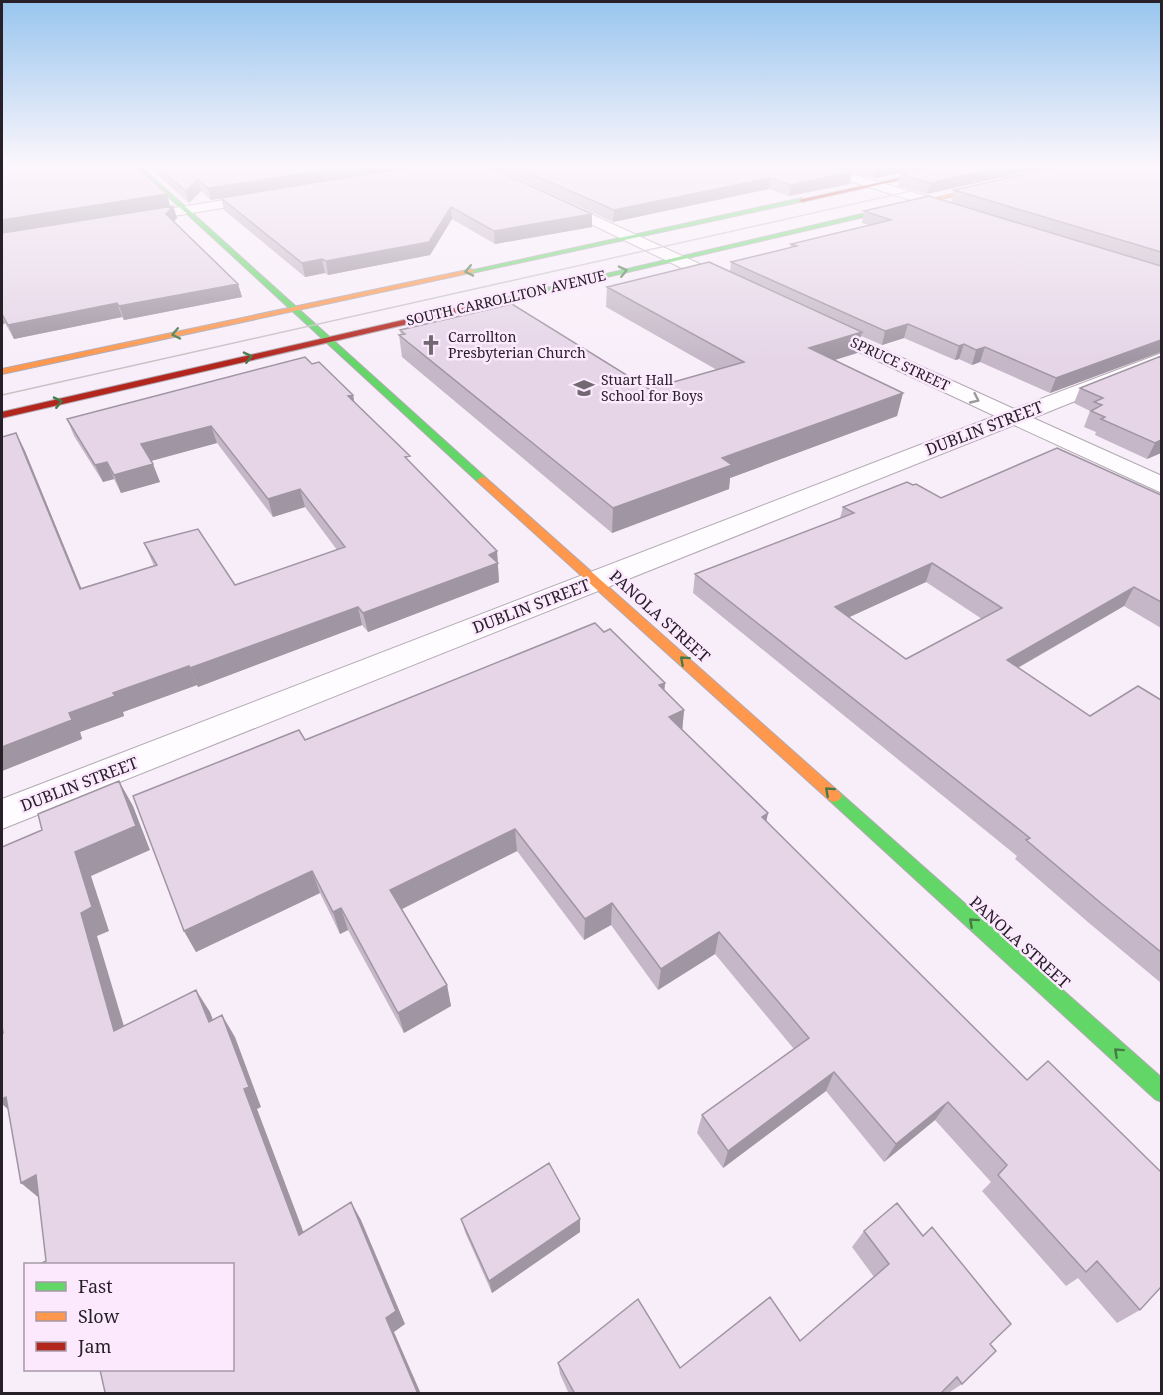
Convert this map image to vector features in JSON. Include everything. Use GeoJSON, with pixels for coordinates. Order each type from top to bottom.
{"type":"FeatureCollection","features":[{"type":"Feature","properties":{"kind":"main road","name":"PANOLA STREET"},"geometry":{"type":"LineString","coordinates":[[208,230],[1161,1092]]}},
{"type":"Feature","properties":{"kind":"main road","name":"SOUTH CARROLLTON AVENUE"},"geometry":{"type":"LineString","coordinates":[[2,372],[661,230]]}},
{"type":"Feature","properties":{"kind":"main road","name":"SOUTH CARROLLTON AVENUE"},"geometry":{"type":"LineString","coordinates":[[2,415],[800,230]]}},
{"type":"Feature","properties":{"kind":"street"},"geometry":{"type":"LineString","coordinates":[[614,230],[747,292]]}},
{"type":"Feature","properties":{"kind":"street","name":"SPRUCE STREET"},"geometry":{"type":"LineString","coordinates":[[800,317],[1161,486]]}},
{"type":"Feature","properties":{"kind":"street","name":"DUBLIN STREET"},"geometry":{"type":"LineString","coordinates":[[2,814],[1161,358]]}},
{"type":"Feature","properties":{"kind":"building"},"geometry":{"type":"Polygon","coordinates":[[[20,230],[183,230],[238,284],[119,306],[117,303],[8,325],[2,314],[2,233],[20,230]]]}},
{"type":"Feature","properties":{"kind":"building"},"geometry":{"type":"Polygon","coordinates":[[[261,230],[436,230],[429,242],[326,261],[322,259],[302,263],[261,230]]]}},
{"type":"Feature","properties":{"kind":"building"},"geometry":{"type":"Polygon","coordinates":[[[849,230],[1042,230],[1161,266],[1161,340],[1056,378],[985,347],[976,350],[964,344],[959,346],[908,324],[885,331],[731,262],[797,246],[791,244],[849,230]]]}},
{"type":"Feature","properties":{"kind":"building"},"geometry":{"type":"Polygon","coordinates":[[[1088,230],[1161,230],[1161,252],[1088,230]]]}},
{"type":"Feature","properties":{"kind":"building"},"geometry":{"type":"Polygon","coordinates":[[[709,262],[862,332],[809,348],[903,393],[722,458],[732,465],[613,508],[399,335],[405,334],[400,330],[512,304],[649,389],[744,362],[607,287],[709,262]]]}},
{"type":"Feature","properties":{"kind":"building"},"geometry":{"type":"Polygon","coordinates":[[[1161,356],[1161,440],[1155,443],[1101,419],[1105,417],[1091,411],[1102,405],[1094,402],[1103,398],[1080,388],[1161,356]]]}},
{"type":"Feature","properties":{"kind":"building"},"geometry":{"type":"Polygon","coordinates":[[[305,357],[312,364],[319,362],[353,395],[348,396],[410,456],[405,457],[497,551],[489,555],[498,563],[363,613],[358,607],[190,668],[189,666],[113,693],[115,696],[69,713],[72,720],[2,747],[2,437],[16,433],[80,589],[157,565],[144,543],[198,529],[235,585],[345,547],[300,489],[268,499],[211,426],[141,444],[153,464],[114,475],[107,462],[95,465],[67,419],[305,357]]]}},
{"type":"Feature","properties":{"kind":"building"},"geometry":{"type":"Polygon","coordinates":[[[1057,448],[1161,495],[1161,602],[1134,587],[1007,660],[1090,716],[1138,686],[1161,700],[1161,952],[1026,840],[1030,838],[695,574],[854,513],[843,507],[907,482],[916,484],[941,498],[1057,448]],[[932,563],[835,607],[906,659],[1002,608],[932,563]]]}},
{"type":"Feature","properties":{"kind":"building"},"geometry":{"type":"Polygon","coordinates":[[[595,623],[604,632],[610,629],[665,683],[659,685],[684,710],[669,717],[768,813],[762,817],[1027,1080],[1048,1061],[1161,1172],[1161,1287],[1140,1310],[1097,1261],[1086,1272],[998,1175],[1007,1165],[948,1102],[896,1144],[834,1072],[728,1151],[702,1115],[809,1038],[719,932],[661,969],[612,903],[585,919],[515,829],[390,890],[447,985],[398,1013],[341,908],[333,912],[312,871],[184,931],[133,796],[299,730],[305,740],[595,623]]]}},
{"type":"Feature","properties":{"kind":"building"},"geometry":{"type":"Polygon","coordinates":[[[119,781],[136,826],[75,852],[92,907],[81,913],[114,1031],[196,990],[209,1022],[222,1015],[249,1087],[244,1089],[299,1235],[351,1202],[396,1311],[386,1318],[418,1394],[103,1394],[105,1392],[100,1371],[234,1371],[234,1263],[42,1263],[46,1261],[36,1175],[21,1183],[6,1097],[2,1099],[2,847],[42,830],[38,814],[119,781]]]}},
{"type":"Feature","properties":{"kind":"building"},"geometry":{"type":"Polygon","coordinates":[[[549,1163],[580,1219],[489,1281],[461,1219],[549,1163]]]}},
{"type":"Feature","properties":{"kind":"building"},"geometry":{"type":"Polygon","coordinates":[[[897,1203],[923,1236],[932,1227],[1011,1324],[990,1344],[996,1351],[962,1384],[957,1377],[940,1394],[575,1394],[558,1363],[638,1299],[680,1368],[770,1297],[800,1341],[889,1264],[864,1231],[897,1203]]]}},
{"type":"Feature","properties":{"kind":"tram line"},"geometry":{"type":"LineString","coordinates":[[2,395],[737,230]]}},
{"type":"Feature","properties":{"kind":"traffic: fast"},"geometry":{"type":"LineString","coordinates":[[208,230],[482,480]]}},
{"type":"Feature","properties":{"kind":"traffic: fast"},"geometry":{"type":"LineString","coordinates":[[472,271],[662,230]]}},
{"type":"Feature","properties":{"kind":"traffic: fast"},"geometry":{"type":"LineString","coordinates":[[491,302],[800,230]]}},
{"type":"Feature","properties":{"kind":"traffic: fast"},"geometry":{"type":"LineString","coordinates":[[834,796],[1162,1092]]}},
{"type":"Feature","properties":{"kind":"traffic: slow"},"geometry":{"type":"LineString","coordinates":[[2,372],[472,271]]}},
{"type":"Feature","properties":{"kind":"traffic: slow"},"geometry":{"type":"LineString","coordinates":[[482,480],[834,796]]}},
{"type":"Feature","properties":{"kind":"traffic: jam"},"geometry":{"type":"LineString","coordinates":[[2,415],[491,302]]}},
{"type":"Feature","properties":{"kind":"place","name":"Carrollton Presbyterian Church"},"geometry":{"type":"Point","coordinates":[431,345]}},
{"type":"Feature","properties":{"kind":"place","name":"Stuart Hall School for Boys"},"geometry":{"type":"Point","coordinates":[584,388]}}]}
